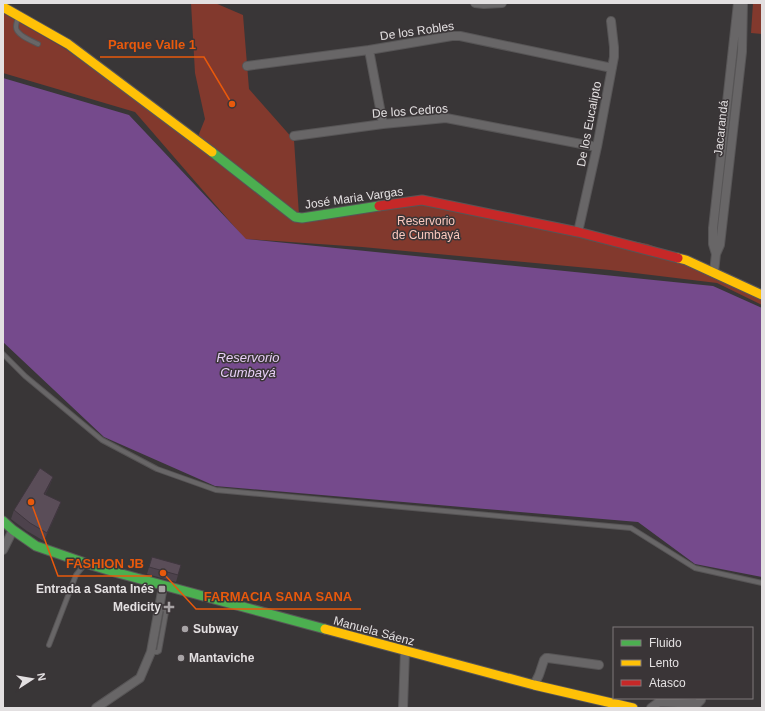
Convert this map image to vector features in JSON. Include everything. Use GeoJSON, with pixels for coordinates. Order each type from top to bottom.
{"type":"FeatureCollection","features":[{"type":"Feature","properties":{"kind":"street"},"geometry":{"type":"LineString","coordinates":[[475,3],[502,3]]}},
{"type":"Feature","properties":{"kind":"street","name":"Jacarandá"},"geometry":{"type":"LineString","coordinates":[[714,272],[716,254],[720,245],[738,3]]}},
{"type":"Feature","properties":{"kind":"street","name":"Jacarandá"},"geometry":{"type":"LineString","coordinates":[[727,144],[742,52],[743,3]]}},
{"type":"Feature","properties":{"kind":"street","name":"José Maria Vargas"},"geometry":{"type":"LineString","coordinates":[[3,7],[68,44],[196,140],[295,217],[302,218],[422,200],[578,232],[686,260],[762,294]]}},
{"type":"Feature","properties":{"kind":"street","name":"De los Eucalipto"},"geometry":{"type":"LineString","coordinates":[[578,232],[597,147],[614,57],[612,21]]}},
{"type":"Feature","properties":{"kind":"street","name":"De los Robles"},"geometry":{"type":"LineString","coordinates":[[247,66],[460,36],[612,68]]}},
{"type":"Feature","properties":{"kind":"street"},"geometry":{"type":"LineString","coordinates":[[369,50],[383,124]]}},
{"type":"Feature","properties":{"kind":"street","name":"De los Cedros"},"geometry":{"type":"LineString","coordinates":[[294,136],[383,124],[446,118],[597,147]]}},
{"type":"Feature","properties":{"kind":"street","name":"Manuela Sáenz"},"geometry":{"type":"LineString","coordinates":[[3,521],[36,546],[85,564],[534,685],[633,708]]}},
{"type":"Feature","properties":{"kind":"street"},"geometry":{"type":"LineString","coordinates":[[3,550],[13,530]]}},
{"type":"Feature","properties":{"kind":"street"},"geometry":{"type":"LineString","coordinates":[[96,708],[140,678],[150,652],[163,586]]}},
{"type":"Feature","properties":{"kind":"street"},"geometry":{"type":"LineString","coordinates":[[403,708],[405,651]]}},
{"type":"Feature","properties":{"kind":"street"},"geometry":{"type":"LineString","coordinates":[[534,685],[546,658],[599,665]]}},
{"type":"Feature","properties":{"kind":"street"},"geometry":{"type":"LineString","coordinates":[[651,708],[659,702],[697,704],[701,699]]}},
{"type":"Feature","properties":{"kind":"lane"},"geometry":{"type":"LineString","coordinates":[[19,15],[16,26],[18,33],[38,44]]}},
{"type":"Feature","properties":{"kind":"lane"},"geometry":{"type":"LineString","coordinates":[[3,354],[25,376],[102,440],[157,468],[216,490],[631,528],[695,568],[762,583]]}},
{"type":"Feature","properties":{"kind":"lane"},"geometry":{"type":"LineString","coordinates":[[49,645],[76,575],[85,564]]}},
{"type":"Feature","properties":{"kind":"green space"},"geometry":{"type":"Polygon","coordinates":[[[191,3],[215,3],[243,15],[249,89],[294,140],[299,215],[197,139],[205,119],[195,73],[191,3]]]}},
{"type":"Feature","properties":{"kind":"green space"},"geometry":{"type":"Polygon","coordinates":[[[753,3],[762,3],[762,34],[751,33],[753,3]]]}},
{"type":"Feature","properties":{"kind":"green space","name":"Reservorio de Cumbayá"},"geometry":{"type":"Polygon","coordinates":[[[3,13],[64,48],[192,141],[296,222],[423,202],[648,244],[741,281],[762,292],[762,305],[717,283],[610,270],[362,247],[245,239],[135,112],[3,73],[3,13]]]}},
{"type":"Feature","properties":{"kind":"water","name":"Reservorio Cumbayá"},"geometry":{"type":"Polygon","coordinates":[[[3,78],[129,115],[246,239],[713,286],[762,308],[762,577],[695,564],[638,522],[215,486],[104,437],[3,342],[3,78]]]}},
{"type":"Feature","properties":{"kind":"building"},"geometry":{"type":"Polygon","coordinates":[[[40,468],[53,477],[44,494],[61,502],[47,533],[30,523],[14,510],[40,468]]]}},
{"type":"Feature","properties":{"kind":"building"},"geometry":{"type":"Polygon","coordinates":[[[152,557],[181,565],[178,575],[149,567],[152,557]]]}},
{"type":"Feature","properties":{"kind":"traffic: fast"},"geometry":{"type":"LineString","coordinates":[[212,152],[295,217],[302,218],[379,206]]}},
{"type":"Feature","properties":{"kind":"traffic: fast"},"geometry":{"type":"LineString","coordinates":[[3,521],[36,546],[85,563],[325,629]]}},
{"type":"Feature","properties":{"kind":"traffic: slow"},"geometry":{"type":"LineString","coordinates":[[3,7],[68,44],[212,152]]}},
{"type":"Feature","properties":{"kind":"traffic: slow"},"geometry":{"type":"LineString","coordinates":[[678,258],[686,260],[762,295]]}},
{"type":"Feature","properties":{"kind":"traffic: slow"},"geometry":{"type":"LineString","coordinates":[[325,629],[534,685],[633,708]]}},
{"type":"Feature","properties":{"kind":"traffic: jam"},"geometry":{"type":"LineString","coordinates":[[379,206],[422,200],[578,232],[678,258]]}},
{"type":"Feature","properties":{"kind":"place","name":"Parque Valle 1"},"geometry":{"type":"Point","coordinates":[232,104]}},
{"type":"Feature","properties":{"kind":"place","name":"FASHION JB"},"geometry":{"type":"Point","coordinates":[31,502]}},
{"type":"Feature","properties":{"kind":"place","name":"FARMACIA SANA SANA"},"geometry":{"type":"Point","coordinates":[163,573]}},
{"type":"Feature","properties":{"kind":"place","name":"Entrada a Santa Inés"},"geometry":{"type":"Point","coordinates":[162,589]}},
{"type":"Feature","properties":{"kind":"place","name":"Medicity"},"geometry":{"type":"Point","coordinates":[169,607]}},
{"type":"Feature","properties":{"kind":"place","name":"Subway"},"geometry":{"type":"Point","coordinates":[185,629]}},
{"type":"Feature","properties":{"kind":"place","name":"Mantaviche"},"geometry":{"type":"Point","coordinates":[181,658]}}]}
